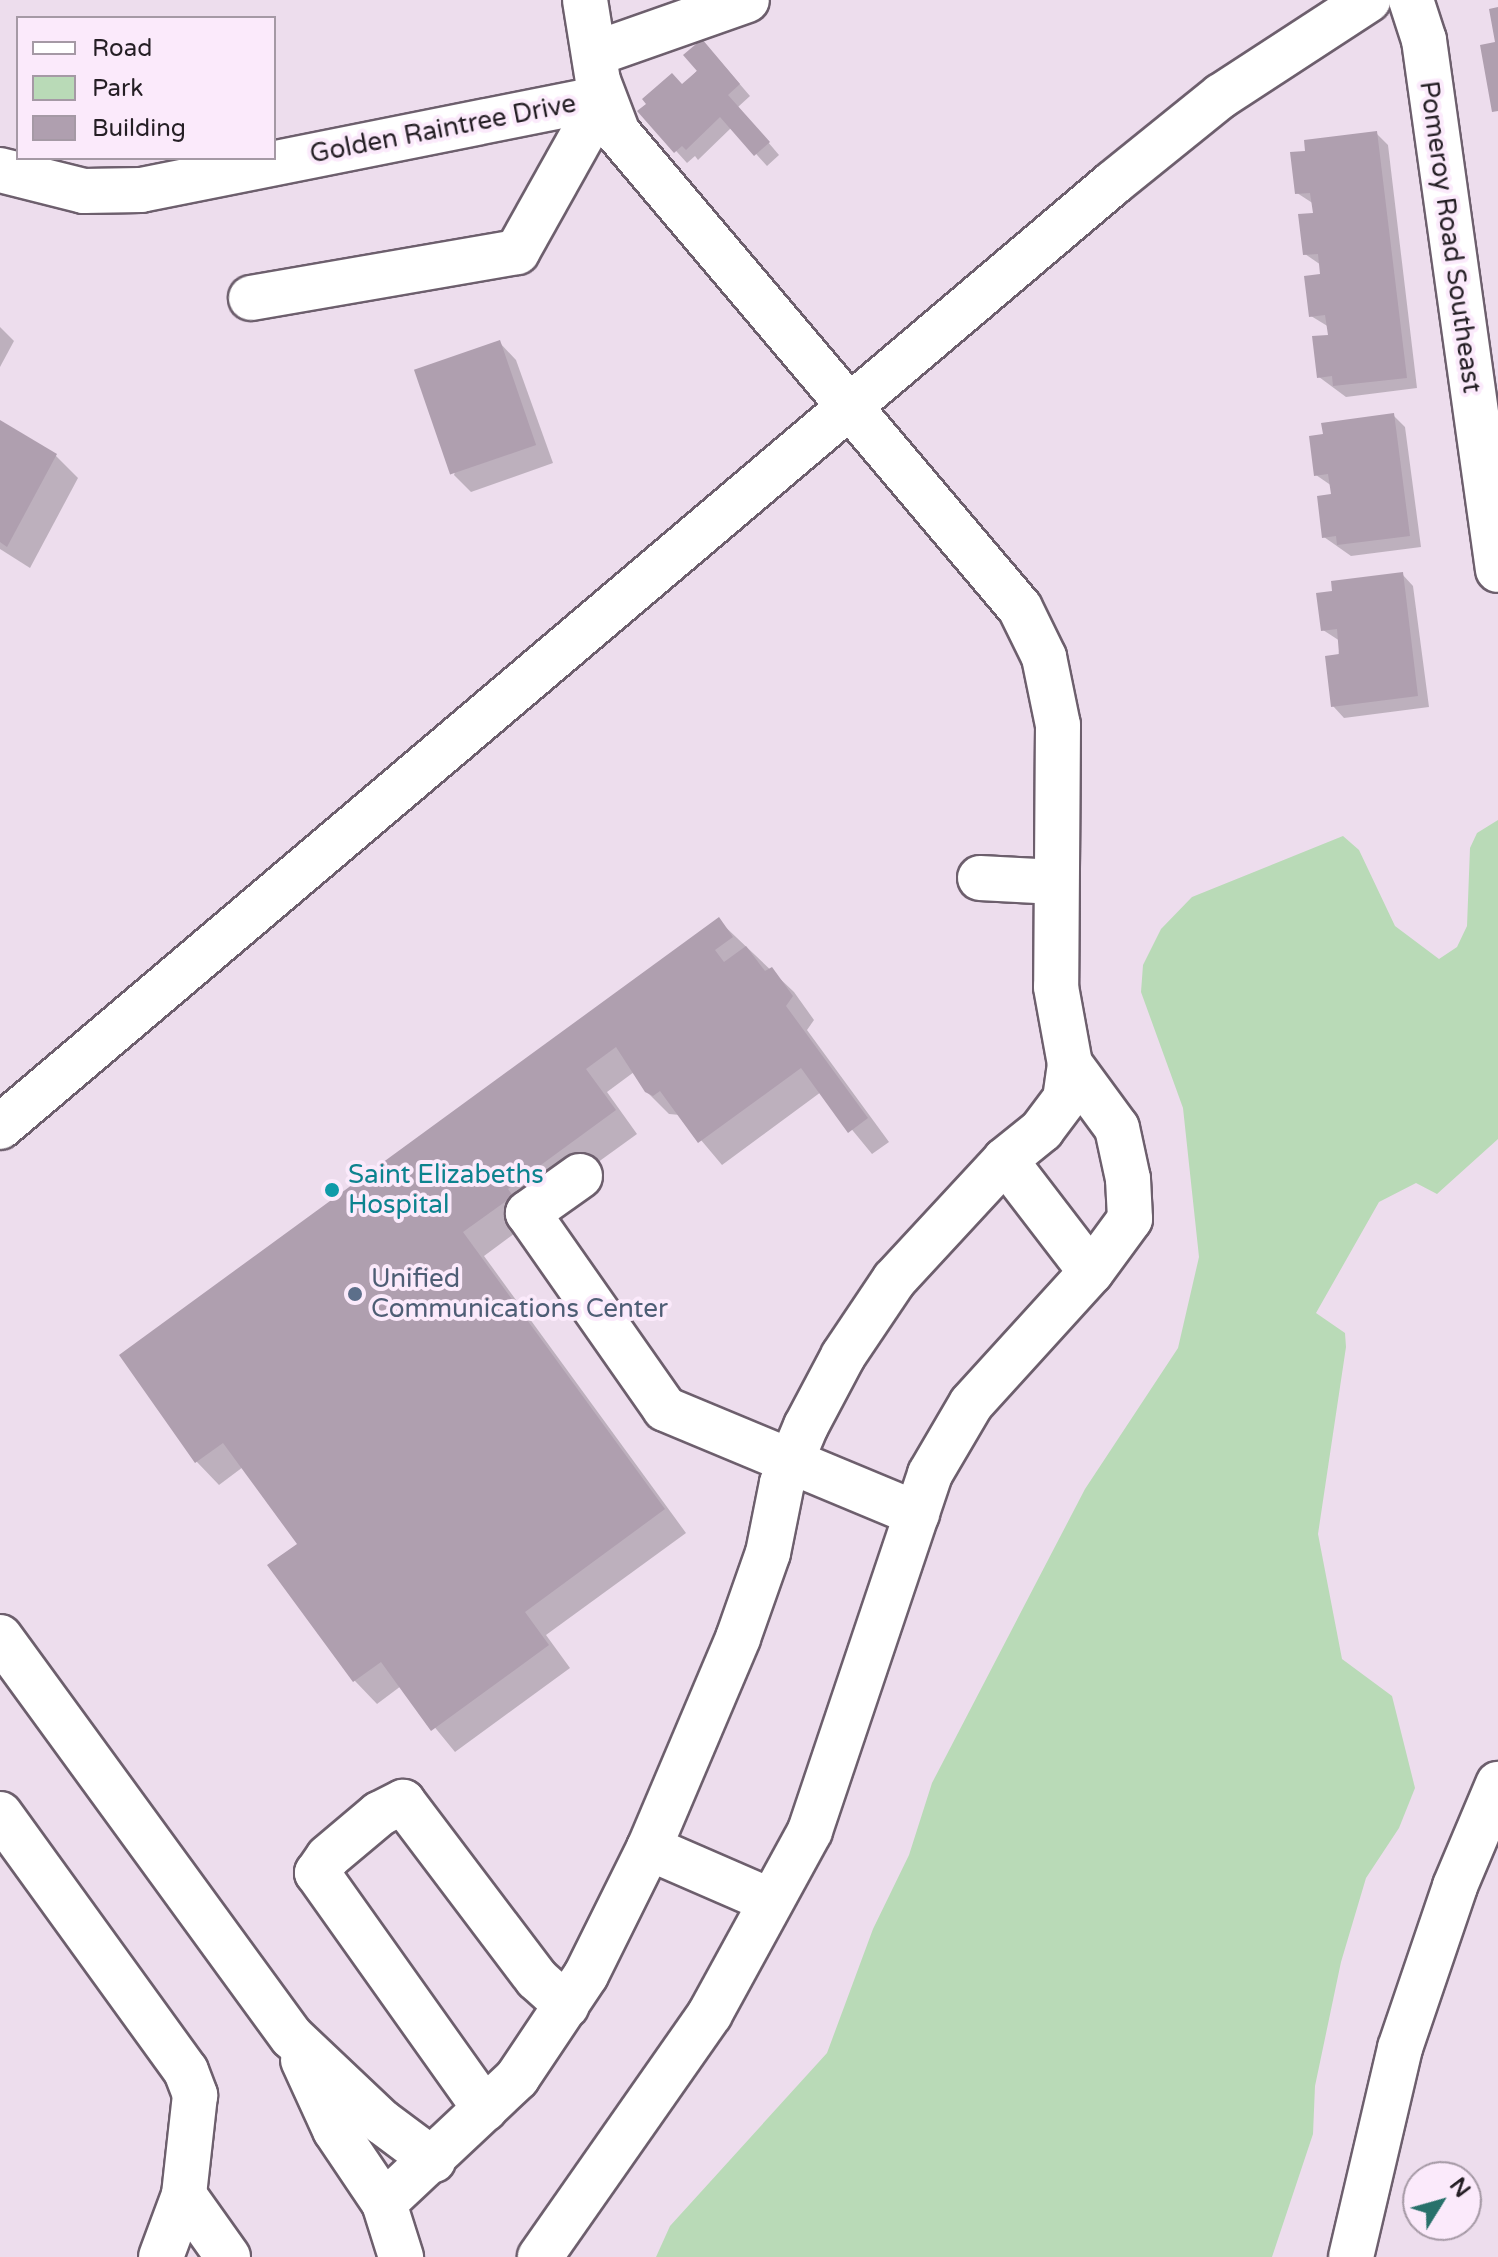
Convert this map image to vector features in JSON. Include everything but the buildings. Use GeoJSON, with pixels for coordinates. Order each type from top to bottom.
{"type":"FeatureCollection","features":[{"type":"Feature","properties":{"kind":"main road","name":"Golden Raintree Drive"},"geometry":{"type":"LineString","coordinates":[[585,0],[603,98],[627,144],[1020,608],[1044,657],[1058,725],[1056,987],[1070,1064]]}},
{"type":"Feature","properties":{"kind":"main road"},"geometry":{"type":"LineString","coordinates":[[594,54],[747,0]]}},
{"type":"Feature","properties":{"kind":"main road"},"geometry":{"type":"LineString","coordinates":[[0,1127],[1221,96],[1368,0]]}},
{"type":"Feature","properties":{"kind":"main road","name":"Pomeroy Road Southeast"},"geometry":{"type":"LineString","coordinates":[[1411,0],[1424,40],[1498,570]]}},
{"type":"Feature","properties":{"kind":"main road","name":"Golden Raintree Drive"},"geometry":{"type":"LineString","coordinates":[[0,170],[84,191],[141,190],[603,98]]}},
{"type":"Feature","properties":{"kind":"main road"},"geometry":{"type":"LineString","coordinates":[[251,298],[517,252],[603,98]]}},
{"type":"Feature","properties":{"kind":"main road"},"geometry":{"type":"LineString","coordinates":[[980,878],[1056,882]]}},
{"type":"Feature","properties":{"kind":"main road"},"geometry":{"type":"LineString","coordinates":[[384,2203],[517,2078],[567,2006],[649,1848],[738,1638],[768,1553],[791,1462],[843,1356],[894,1280],[1005,1160],[1042,1130],[1065,1099],[1070,1064]]}},
{"type":"Feature","properties":{"kind":"main road"},"geometry":{"type":"LineString","coordinates":[[540,2257],[710,2014],[810,1831],[930,1474],[971,1404],[1091,1272],[1130,1219],[1128,1179],[1117,1128],[1070,1064]]}},
{"type":"Feature","properties":{"kind":"main road"},"geometry":{"type":"LineString","coordinates":[[1005,1160],[1091,1272]]}},
{"type":"Feature","properties":{"kind":"main road"},"geometry":{"type":"LineString","coordinates":[[580,1176],[528,1213],[665,1409],[917,1514]]}},
{"type":"Feature","properties":{"kind":"main road"},"geometry":{"type":"LineString","coordinates":[[0,1637],[292,2037],[391,2130],[433,2160]]}},
{"type":"Feature","properties":{"kind":"main road"},"geometry":{"type":"LineString","coordinates":[[1351,2257],[1400,2048],[1455,1886],[1498,1784]]}},
{"type":"Feature","properties":{"kind":"main road"},"geometry":{"type":"LineString","coordinates":[[485,2109],[317,1873],[328,1857],[379,1814],[403,1802],[537,1979],[567,2006]]}},
{"type":"Feature","properties":{"kind":"main road"},"geometry":{"type":"LineString","coordinates":[[0,1814],[186,2071],[195,2095],[184,2195],[161,2257]]}},
{"type":"Feature","properties":{"kind":"main road"},"geometry":{"type":"LineString","coordinates":[[649,1848],[771,1901]]}},
{"type":"Feature","properties":{"kind":"main road"},"geometry":{"type":"LineString","coordinates":[[292,2037],[335,2130],[384,2203],[401,2257]]}},
{"type":"Feature","properties":{"kind":"main road"},"geometry":{"type":"LineString","coordinates":[[184,2195],[228,2257]]}},
{"type":"Feature","properties":{"kind":"green space"},"geometry":{"type":"Polygon","coordinates":[[[1498,820],[1498,1139],[1437,1194],[1416,1183],[1379,1202],[1316,1313],[1345,1333],[1346,1347],[1318,1534],[1342,1659],[1392,1696],[1415,1788],[1399,1828],[1366,1878],[1341,1962],[1315,2086],[1313,2134],[1272,2257],[656,2257],[670,2226],[827,2053],[873,1929],[909,1855],[932,1783],[1085,1489],[1178,1348],[1199,1257],[1183,1108],[1141,992],[1143,965],[1161,929],[1192,897],[1343,836],[1359,850],[1395,926],[1439,959],[1457,947],[1467,926],[1470,848],[1477,833],[1498,820]]]}},
{"type":"Feature","properties":{"kind":"place","name":"Saint Elizabeths Hospital"},"geometry":{"type":"Point","coordinates":[332,1190]}},
{"type":"Feature","properties":{"kind":"place","name":"Unified Communications Center"},"geometry":{"type":"Point","coordinates":[355,1294]}}]}
